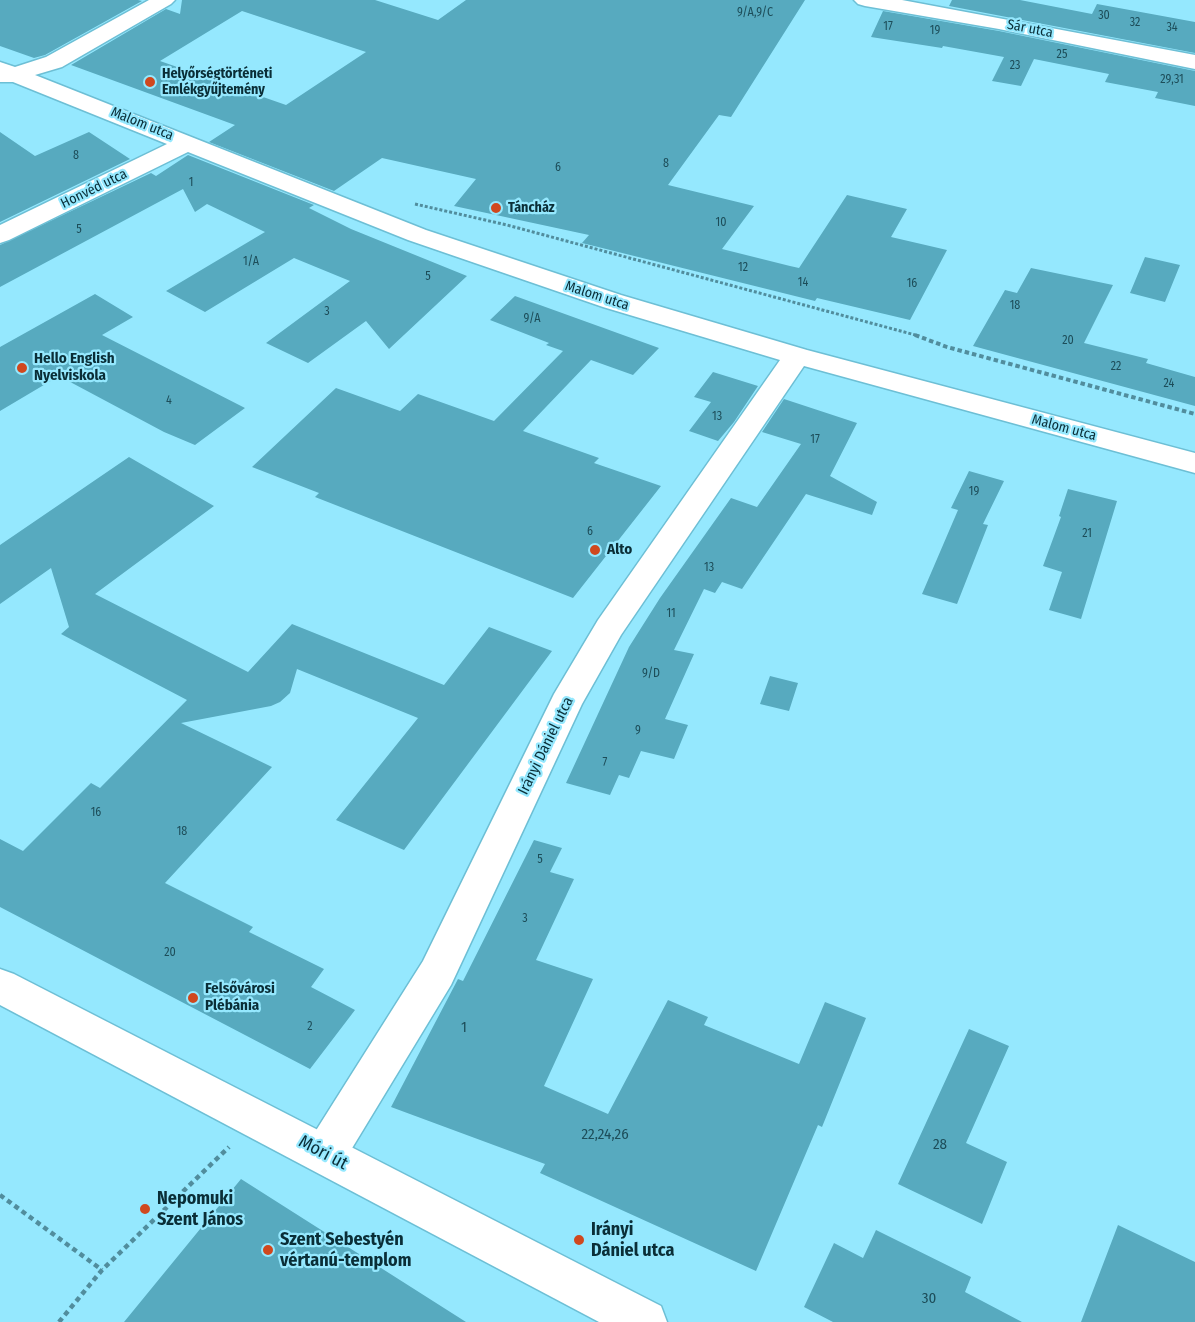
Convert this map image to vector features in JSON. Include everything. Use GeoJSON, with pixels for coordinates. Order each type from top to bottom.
{"type":"FeatureCollection","features":[{"type":"Feature","properties":{"kind":"street"},"geometry":{"type":"LineString","coordinates":[[5,74],[54,62],[164,0]]}},
{"type":"Feature","properties":{"kind":"street","name":"Sár utca"},"geometry":{"type":"LineString","coordinates":[[865,0],[999,23],[1195,62]]}},
{"type":"Feature","properties":{"kind":"street","name":"Malom utca"},"geometry":{"type":"LineString","coordinates":[[5,74],[188,142],[417,235],[612,301],[797,356],[1195,463]]}},
{"type":"Feature","properties":{"kind":"street","name":"Honvéd utca"},"geometry":{"type":"LineString","coordinates":[[0,235],[188,142]]}},
{"type":"Feature","properties":{"kind":"street","name":"Irányi Dániel utca"},"geometry":{"type":"LineString","coordinates":[[325,1154],[437,973],[566,704],[609,628],[797,356]]}},
{"type":"Feature","properties":{"kind":"street","name":"Móri út"},"geometry":{"type":"LineString","coordinates":[[0,986],[645,1322]]}},
{"type":"Feature","properties":{"kind":"path"},"geometry":{"type":"LineString","coordinates":[[408,202],[507,225],[903,330],[947,347],[1195,414]]}},
{"type":"Feature","properties":{"kind":"path"},"geometry":{"type":"LineString","coordinates":[[60,1322],[102,1270],[258,1119]]}},
{"type":"Feature","properties":{"kind":"path"},"geometry":{"type":"LineString","coordinates":[[0,1195],[102,1270]]}},
{"type":"Feature","properties":{"kind":"building"},"geometry":{"type":"Polygon","coordinates":[[[0,0],[142,1],[45,55],[34,58],[0,46],[0,0]]]}},
{"type":"Feature","properties":{"kind":"building"},"geometry":{"type":"Polygon","coordinates":[[[182,0],[375,0],[438,20],[466,0],[805,0],[731,117],[719,115],[668,185],[754,206],[722,249],[790,266],[799,268],[847,195],[907,209],[891,237],[947,250],[910,320],[817,298],[815,301],[582,243],[589,235],[454,206],[476,179],[382,158],[334,191],[209,142],[235,125],[71,65],[166,9],[180,14],[182,0]],[[242,11],[160,61],[286,105],[366,52],[242,11]]]}},
{"type":"Feature","properties":{"kind":"building"},"geometry":{"type":"Polygon","coordinates":[[[952,0],[1020,0],[1092,14],[1097,4],[1195,22],[1195,53],[949,6],[952,0]]]}},
{"type":"Feature","properties":{"kind":"building"},"geometry":{"type":"Polygon","coordinates":[[[883,11],[999,31],[1195,71],[1195,106],[1155,98],[1158,92],[1105,82],[1109,74],[1034,59],[1021,86],[992,81],[1004,57],[943,46],[942,48],[871,37],[883,11]]]}},
{"type":"Feature","properties":{"kind":"building"},"geometry":{"type":"Polygon","coordinates":[[[0,132],[35,156],[89,132],[130,159],[0,222],[0,132]]]}},
{"type":"Feature","properties":{"kind":"building"},"geometry":{"type":"Polygon","coordinates":[[[188,155],[314,205],[309,208],[351,229],[467,276],[389,349],[366,321],[308,363],[266,343],[350,281],[294,258],[205,312],[166,291],[265,232],[207,204],[195,212],[183,189],[0,287],[0,245],[151,173],[156,176],[188,155]]]}},
{"type":"Feature","properties":{"kind":"building"},"geometry":{"type":"Polygon","coordinates":[[[1145,257],[1180,265],[1165,302],[1130,293],[1145,257]]]}},
{"type":"Feature","properties":{"kind":"building"},"geometry":{"type":"Polygon","coordinates":[[[1031,268],[1113,285],[1084,343],[1148,359],[1146,363],[1195,377],[1195,406],[973,346],[1005,290],[1017,293],[1031,268]]]}},
{"type":"Feature","properties":{"kind":"building"},"geometry":{"type":"Polygon","coordinates":[[[95,294],[133,317],[102,335],[245,408],[195,445],[164,432],[59,376],[0,411],[0,347],[95,294]]]}},
{"type":"Feature","properties":{"kind":"building"},"geometry":{"type":"Polygon","coordinates":[[[515,296],[659,348],[633,375],[591,360],[523,431],[599,458],[594,463],[661,486],[573,598],[315,497],[319,493],[252,467],[336,388],[400,411],[418,394],[494,421],[563,351],[546,345],[549,343],[490,320],[515,296]]]}},
{"type":"Feature","properties":{"kind":"building"},"geometry":{"type":"Polygon","coordinates":[[[713,372],[758,386],[718,441],[689,431],[711,402],[694,397],[713,372]]]}},
{"type":"Feature","properties":{"kind":"building"},"geometry":{"type":"Polygon","coordinates":[[[784,399],[857,423],[830,476],[877,502],[872,515],[806,494],[742,589],[722,582],[715,593],[704,589],[674,650],[694,654],[665,719],[688,725],[674,759],[641,751],[629,778],[619,775],[610,795],[566,783],[629,647],[660,598],[731,498],[757,507],[801,444],[762,432],[784,399]]]}},
{"type":"Feature","properties":{"kind":"building"},"geometry":{"type":"Polygon","coordinates":[[[129,457],[214,506],[95,594],[248,672],[292,624],[444,685],[489,627],[552,651],[404,850],[336,820],[418,718],[297,669],[290,693],[280,702],[271,706],[181,723],[272,767],[165,883],[253,927],[249,932],[324,969],[311,987],[355,1010],[310,1069],[0,907],[0,839],[23,851],[91,783],[100,788],[187,700],[61,634],[69,627],[51,568],[0,604],[0,545],[129,457]]]}},
{"type":"Feature","properties":{"kind":"building"},"geometry":{"type":"Polygon","coordinates":[[[969,471],[1004,481],[983,524],[988,525],[957,604],[922,594],[958,510],[951,508],[969,471]]]}},
{"type":"Feature","properties":{"kind":"building"},"geometry":{"type":"Polygon","coordinates":[[[1068,489],[1117,501],[1081,619],[1049,610],[1062,572],[1043,566],[1061,517],[1059,516],[1068,489]]]}},
{"type":"Feature","properties":{"kind":"building"},"geometry":{"type":"Polygon","coordinates":[[[770,676],[798,683],[789,711],[760,704],[770,676]]]}},
{"type":"Feature","properties":{"kind":"building"},"geometry":{"type":"Polygon","coordinates":[[[534,840],[562,848],[550,872],[574,879],[536,960],[593,979],[544,1086],[608,1114],[668,1000],[708,1017],[704,1025],[799,1064],[825,1002],[866,1018],[822,1127],[818,1125],[756,1271],[540,1173],[545,1164],[391,1107],[458,979],[463,981],[534,840]]]}},
{"type":"Feature","properties":{"kind":"building"},"geometry":{"type":"Polygon","coordinates":[[[969,1029],[1009,1046],[966,1143],[1007,1162],[982,1224],[898,1184],[969,1029]]]}},
{"type":"Feature","properties":{"kind":"building","name":"Szent Sebestyén vértanú-templom"},"geometry":{"type":"Polygon","coordinates":[[[241,1179],[466,1322],[124,1322],[241,1179]]]}},
{"type":"Feature","properties":{"kind":"building"},"geometry":{"type":"Polygon","coordinates":[[[1118,1225],[1195,1262],[1195,1322],[1081,1322],[1118,1225]]]}},
{"type":"Feature","properties":{"kind":"building"},"geometry":{"type":"Polygon","coordinates":[[[876,1230],[971,1277],[965,1292],[1022,1322],[833,1322],[804,1307],[834,1243],[863,1258],[876,1230]]]}},
{"type":"Feature","properties":{"kind":"place","name":"Helyőrségtörténeti Emlékgyűjtemény"},"geometry":{"type":"Point","coordinates":[150,82]}},
{"type":"Feature","properties":{"kind":"place","name":"Táncház"},"geometry":{"type":"Point","coordinates":[496,208]}},
{"type":"Feature","properties":{"kind":"place","name":"Hello English Nyelviskola"},"geometry":{"type":"Point","coordinates":[22,368]}},
{"type":"Feature","properties":{"kind":"place","name":"Alto"},"geometry":{"type":"Point","coordinates":[595,550]}},
{"type":"Feature","properties":{"kind":"place","name":"Felsővárosi Plébánia"},"geometry":{"type":"Point","coordinates":[193,998]}},
{"type":"Feature","properties":{"kind":"place","name":"Nepomuki Szent János"},"geometry":{"type":"Point","coordinates":[145,1209]}},
{"type":"Feature","properties":{"kind":"place","name":"Irányi Dániel utca"},"geometry":{"type":"Point","coordinates":[579,1240]}},
{"type":"Feature","properties":{"kind":"place","name":"Szent Sebestyén vértanú-templom"},"geometry":{"type":"Point","coordinates":[268,1250]}}]}
